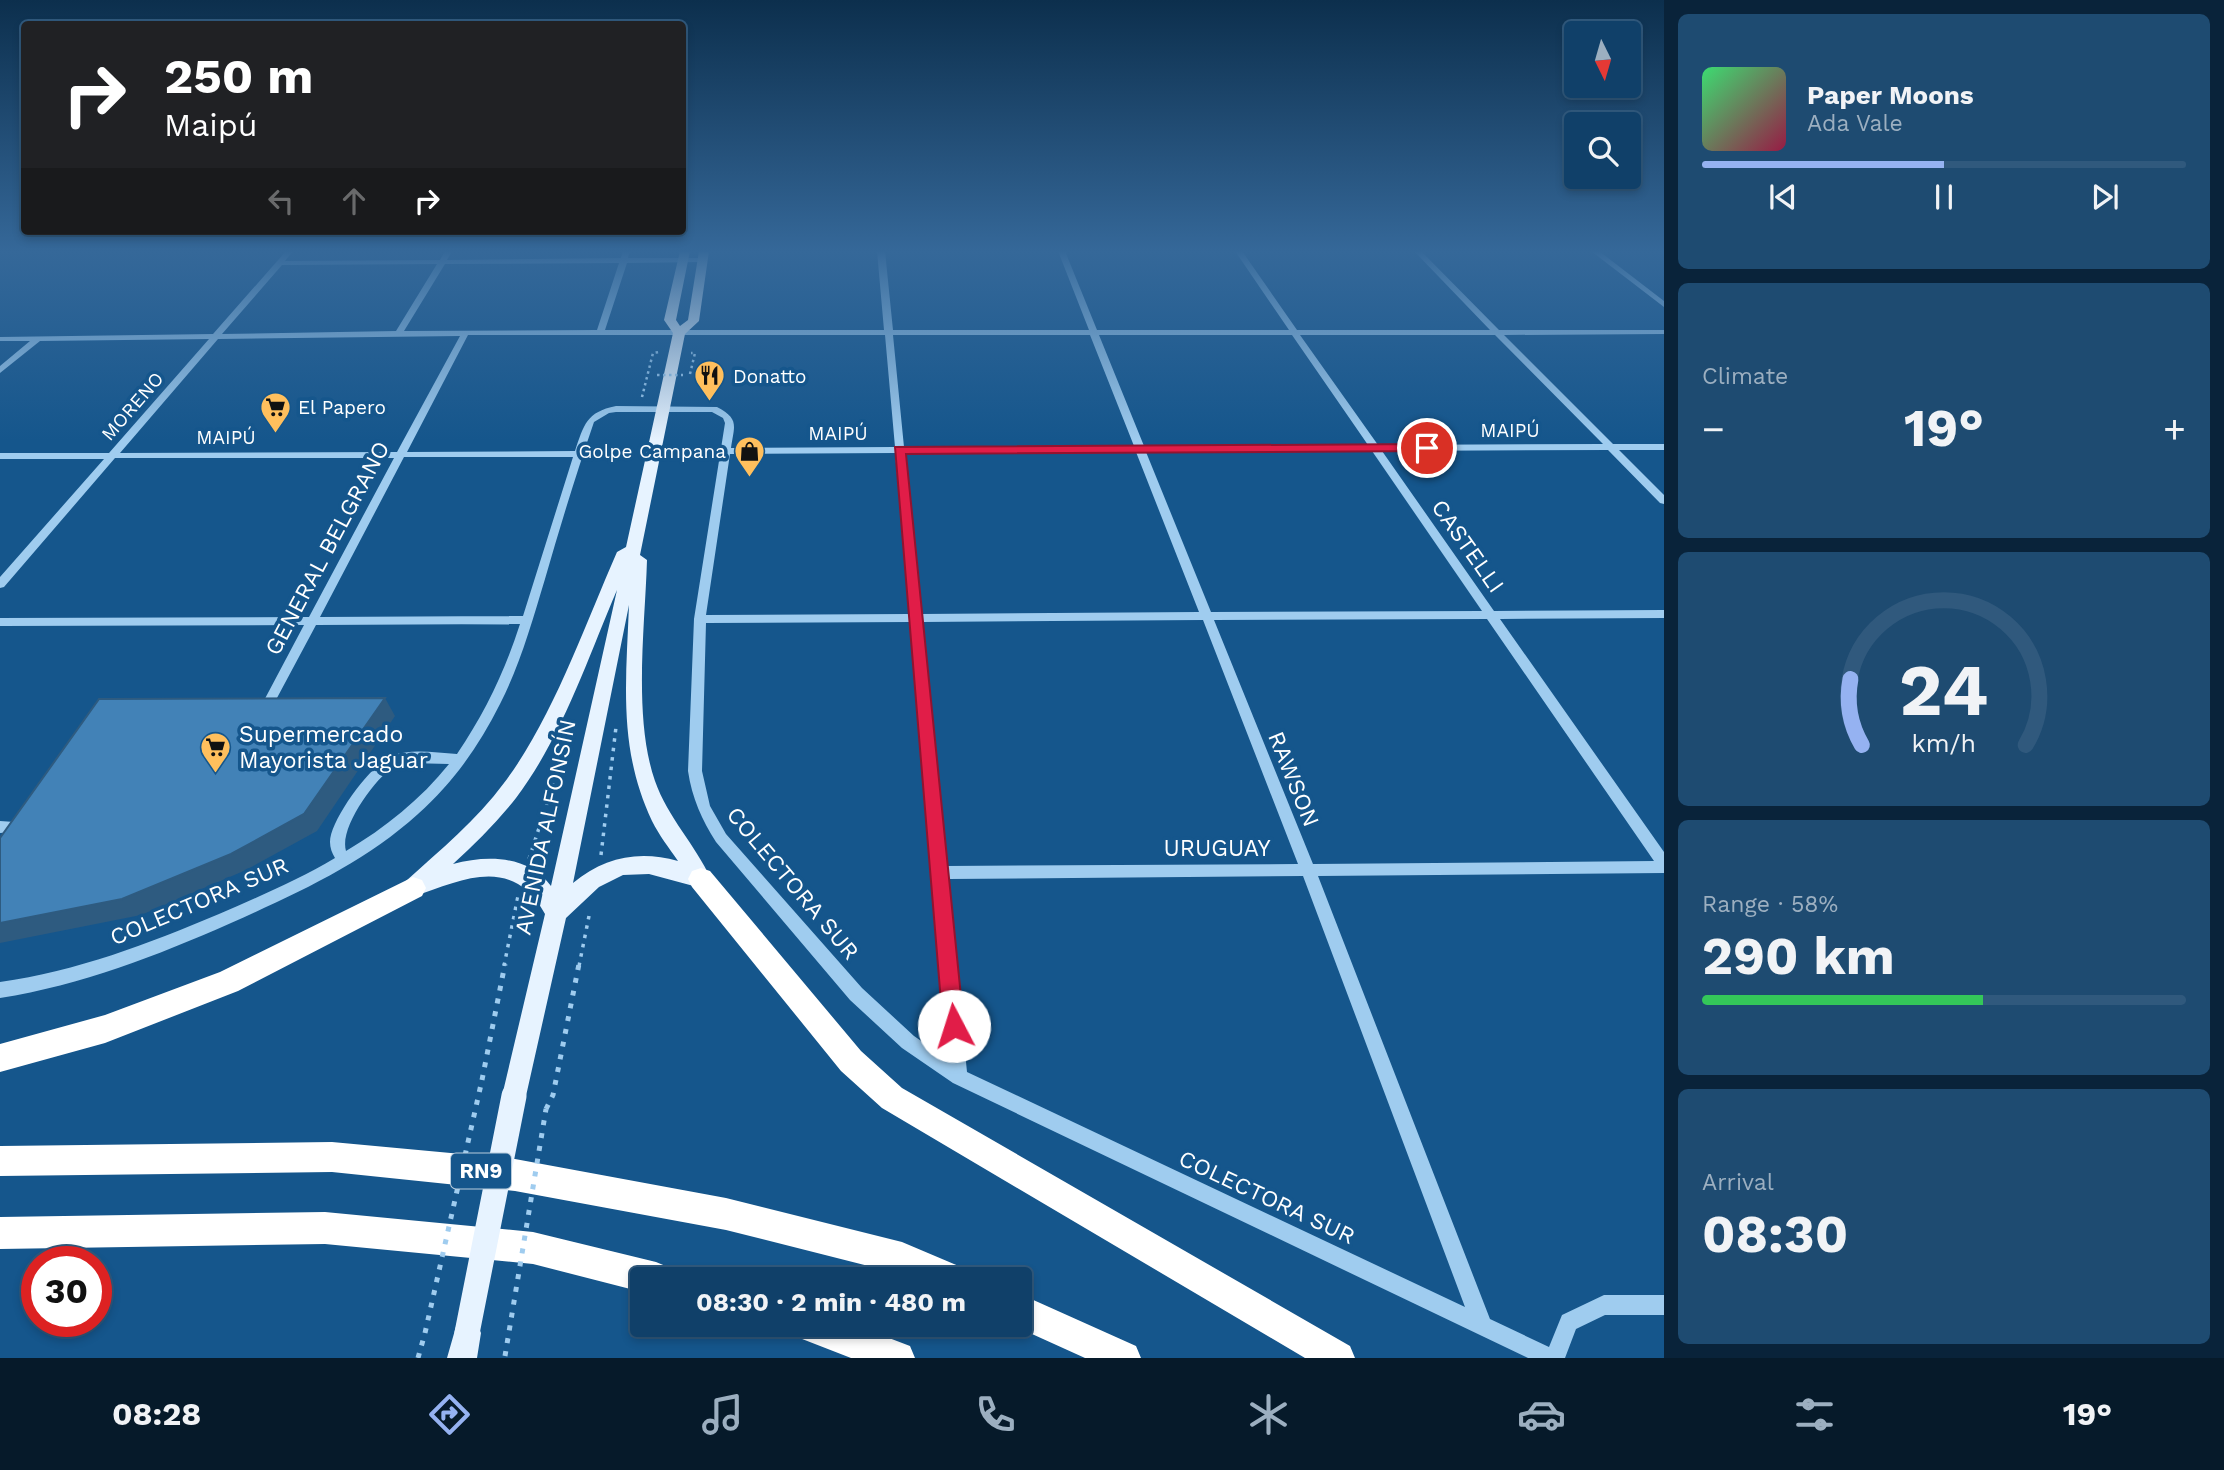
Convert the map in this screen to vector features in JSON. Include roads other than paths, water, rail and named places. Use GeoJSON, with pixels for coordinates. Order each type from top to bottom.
{"type":"FeatureCollection","features":[{"type":"Feature","properties":{"kind":"highway"},"geometry":{"type":"LineString","coordinates":[[701,879],[851,1061],[892,1098],[1338,1358]]}},
{"type":"Feature","properties":{"kind":"highway"},"geometry":{"type":"LineString","coordinates":[[0,1058],[105,1029],[217,986],[413,888]]}},
{"type":"Feature","properties":{"kind":"highway","name":"RN9"},"geometry":{"type":"LineString","coordinates":[[0,1161],[332,1157],[515,1175],[726,1213],[902,1258],[922,1267]]}},
{"type":"Feature","properties":{"kind":"highway"},"geometry":{"type":"LineString","coordinates":[[0,1233],[325,1228],[533,1248],[630,1272]]}},
{"type":"Feature","properties":{"kind":"highway"},"geometry":{"type":"LineString","coordinates":[[1032,1316],[1124,1358]]}},
{"type":"Feature","properties":{"kind":"highway"},"geometry":{"type":"LineString","coordinates":[[841,1337],[898,1358]]}},
{"type":"Feature","properties":{"kind":"main road","name":"AVENIDA ALFONSÍN"},"geometry":{"type":"LineString","coordinates":[[671,314],[670,320],[679,333]]}},
{"type":"Feature","properties":{"kind":"main road","name":"AVENIDA ALFONSÍN"},"geometry":{"type":"LineString","coordinates":[[464,1346],[514,1096],[556,913],[679,333],[693,321],[694,314]]}},
{"type":"Feature","properties":{"kind":"main road"},"geometry":{"type":"LineString","coordinates":[[639,519],[635,713],[637,746],[645,780],[661,818],[701,879]]}},
{"type":"Feature","properties":{"kind":"main road"},"geometry":{"type":"LineString","coordinates":[[413,888],[475,829],[509,792],[534,753],[549,727],[639,519]]}},
{"type":"Feature","properties":{"kind":"main road"},"geometry":{"type":"LineString","coordinates":[[413,888],[457,871],[482,868],[509,870],[524,876],[543,892],[556,913],[597,877],[617,868],[643,863],[670,866],[701,879]]}},
{"type":"Feature","properties":{"kind":"street","name":"MORENO"},"geometry":{"type":"LineString","coordinates":[[0,584],[235,314]]}},
{"type":"Feature","properties":{"kind":"street"},"geometry":{"type":"LineString","coordinates":[[398,334],[410,314]]}},
{"type":"Feature","properties":{"kind":"street"},"geometry":{"type":"LineString","coordinates":[[600,333],[606,314]]}},
{"type":"Feature","properties":{"kind":"street"},"geometry":{"type":"LineString","coordinates":[[886,314],[959,1077]]}},
{"type":"Feature","properties":{"kind":"street","name":"RAWSON"},"geometry":{"type":"LineString","coordinates":[[1087,314],[1308,870],[1482,1325]]}},
{"type":"Feature","properties":{"kind":"street","name":"CASTELLI"},"geometry":{"type":"LineString","coordinates":[[1281,314],[1664,865]]}},
{"type":"Feature","properties":{"kind":"street"},"geometry":{"type":"LineString","coordinates":[[1481,314],[1664,501]]}},
{"type":"Feature","properties":{"kind":"street"},"geometry":{"type":"LineString","coordinates":[[0,339],[465,333],[1664,332]]}},
{"type":"Feature","properties":{"kind":"street","name":"GENERAL BELGRANO"},"geometry":{"type":"LineString","coordinates":[[266,708],[465,333]]}},
{"type":"Feature","properties":{"kind":"street"},"geometry":{"type":"LineString","coordinates":[[0,370],[37,339]]}},
{"type":"Feature","properties":{"kind":"street","name":"COLECTORA SUR"},"geometry":{"type":"LineString","coordinates":[[0,990],[71,976],[140,953],[264,901],[345,861],[410,812],[436,788],[460,759],[494,704],[527,620],[590,421],[596,415],[616,409],[714,409],[722,412],[730,423],[701,619],[695,771],[698,794],[705,813],[721,838],[856,994],[908,1042],[959,1077],[1552,1358]]}},
{"type":"Feature","properties":{"kind":"street","name":"MAIPÚ"},"geometry":{"type":"LineString","coordinates":[[727,451],[1664,447]]}},
{"type":"Feature","properties":{"kind":"street","name":"MAIPÚ"},"geometry":{"type":"LineString","coordinates":[[0,456],[578,454]]}},
{"type":"Feature","properties":{"kind":"street"},"geometry":{"type":"LineString","coordinates":[[701,619],[1664,614]]}},
{"type":"Feature","properties":{"kind":"street"},"geometry":{"type":"LineString","coordinates":[[0,622],[527,620]]}},
{"type":"Feature","properties":{"kind":"street"},"geometry":{"type":"LineString","coordinates":[[345,861],[338,852],[337,838],[369,781],[383,766],[397,759],[460,759]]}},
{"type":"Feature","properties":{"kind":"street"},"geometry":{"type":"LineString","coordinates":[[0,827],[34,827]]}},
{"type":"Feature","properties":{"kind":"street","name":"URUGUAY"},"geometry":{"type":"LineString","coordinates":[[939,873],[1664,865]]}},
{"type":"Feature","properties":{"kind":"street"},"geometry":{"type":"LineString","coordinates":[[1552,1358],[1569,1322],[1604,1305],[1664,1305]]}},
{"type":"Feature","properties":{"kind":"place","name":"Donatto"},"geometry":{"type":"Point","coordinates":[710,403]}},
{"type":"Feature","properties":{"kind":"place","name":"El Papero"},"geometry":{"type":"Point","coordinates":[275,434]}},
{"type":"Feature","properties":{"kind":"place","name":"Golpe Campana"},"geometry":{"type":"Point","coordinates":[749,478]}},
{"type":"Feature","properties":{"kind":"place","name":"Supermercado Mayorista Jaguar"},"geometry":{"type":"Point","coordinates":[216,774]}}]}
